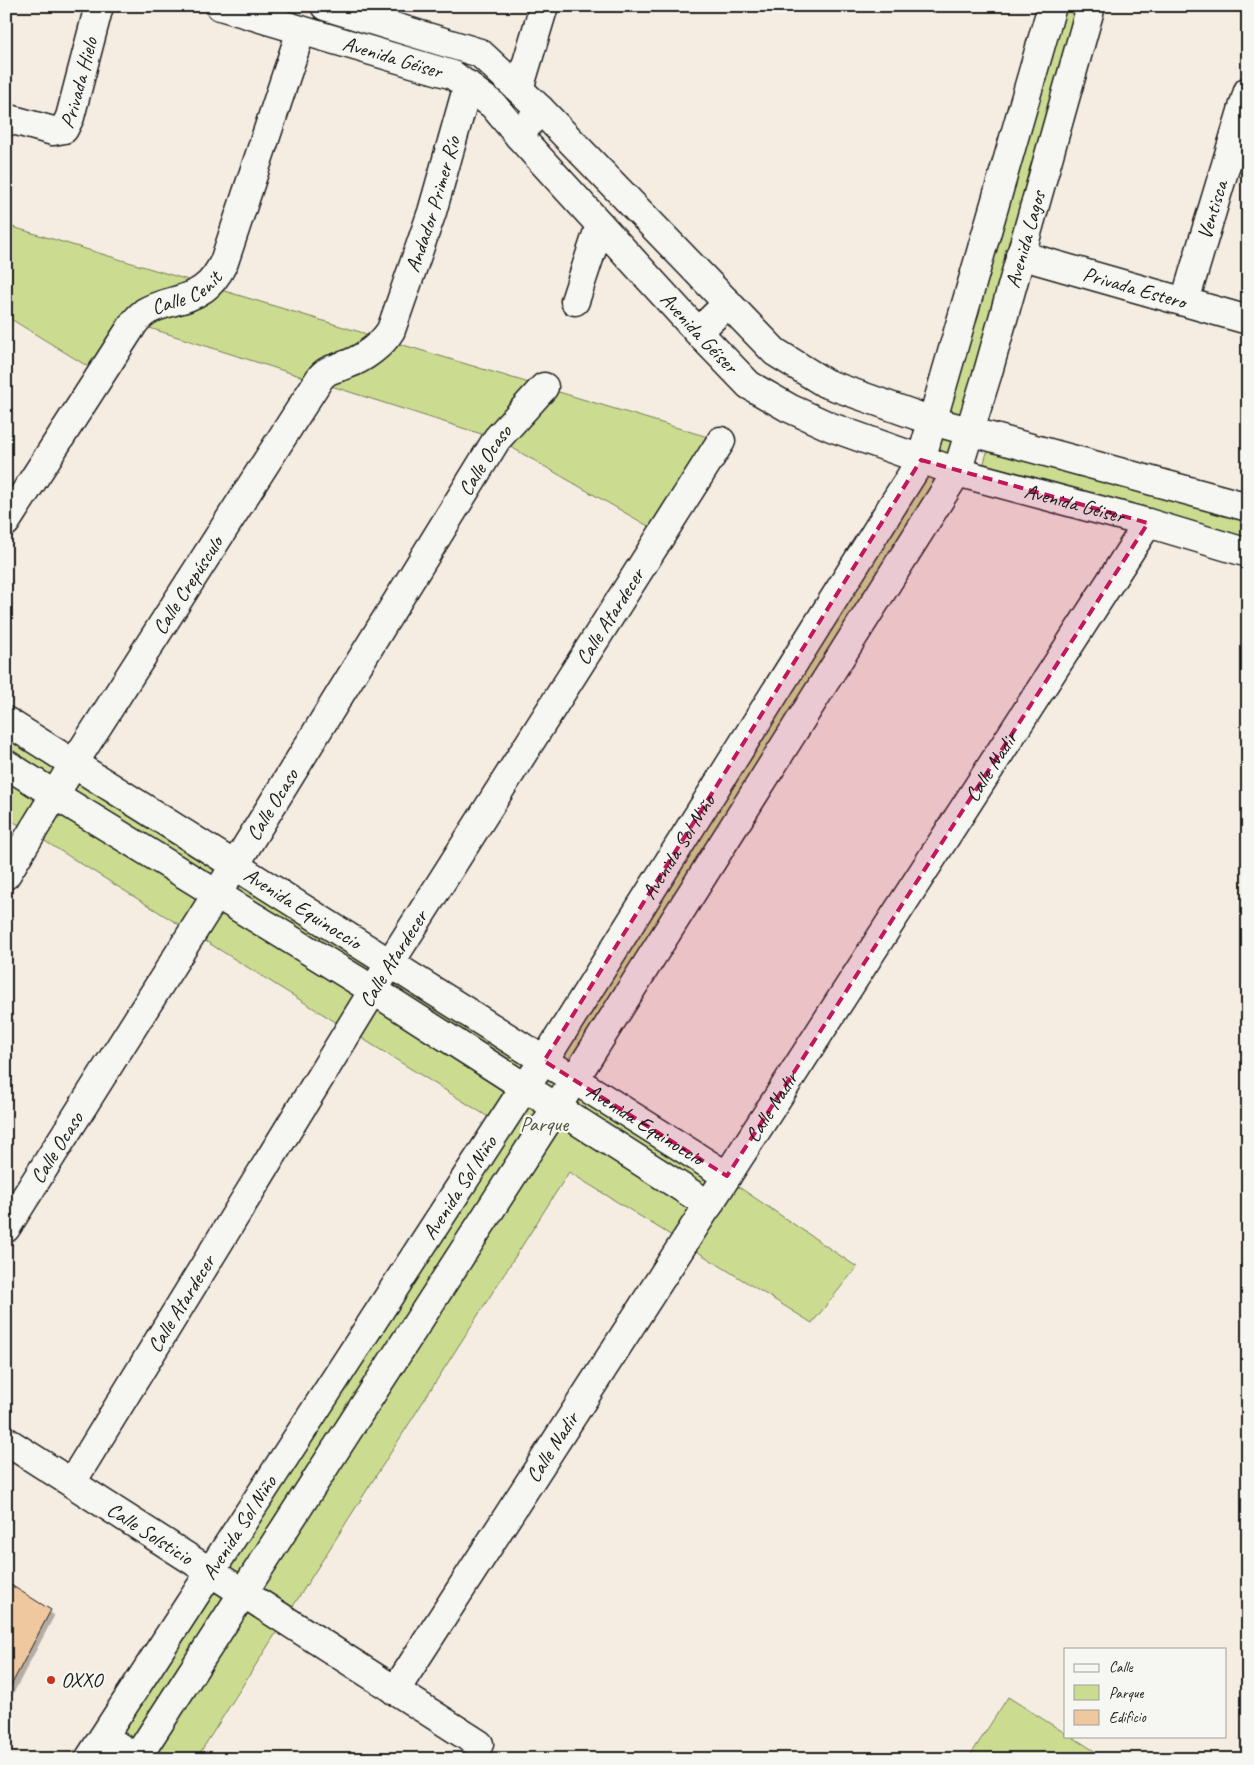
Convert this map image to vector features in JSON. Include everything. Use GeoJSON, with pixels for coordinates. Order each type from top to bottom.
{"type":"FeatureCollection","features":[{"type":"Feature","properties":{"kind":"street","name":"Privada Hielo"},"geometry":{"type":"LineString","coordinates":[[6,118],[53,131],[64,129],[70,117],[98,6]]}},
{"type":"Feature","properties":{"kind":"street","name":"Avenida Géiser"},"geometry":{"type":"LineString","coordinates":[[220,6],[453,75],[468,85],[493,105],[600,225],[749,385],[789,408],[831,427],[956,472],[1148,523],[1248,552]]}},
{"type":"Feature","properties":{"kind":"street","name":"Avenida Géiser"},"geometry":{"type":"LineString","coordinates":[[325,6],[480,53],[540,109],[776,352],[824,383],[932,421],[971,430],[1248,507]]}},
{"type":"Feature","properties":{"kind":"street"},"geometry":{"type":"LineString","coordinates":[[519,89],[544,6]]}},
{"type":"Feature","properties":{"kind":"street","name":"Avenida Lagos"},"geometry":{"type":"LineString","coordinates":[[921,460],[1052,6]]}},
{"type":"Feature","properties":{"kind":"street","name":"Avenida Lagos"},"geometry":{"type":"LineString","coordinates":[[956,472],[971,430],[1091,6]]}},
{"type":"Feature","properties":{"kind":"street","name":"Calle Cenit"},"geometry":{"type":"LineString","coordinates":[[6,522],[134,323],[144,312],[184,299],[203,289],[216,276],[224,262],[301,31]]}},
{"type":"Feature","properties":{"kind":"street"},"geometry":{"type":"LineString","coordinates":[[1039,55],[1075,64]]}},
{"type":"Feature","properties":{"kind":"street","name":"Andador Primer Río"},"geometry":{"type":"LineString","coordinates":[[394,322],[432,212],[468,85]]}},
{"type":"Feature","properties":{"kind":"street","name":"Ventisca"},"geometry":{"type":"LineString","coordinates":[[1185,301],[1241,139],[1248,91]]}},
{"type":"Feature","properties":{"kind":"street"},"geometry":{"type":"LineString","coordinates":[[519,136],[540,109]]}},
{"type":"Feature","properties":{"kind":"street"},"geometry":{"type":"LineString","coordinates":[[575,301],[600,225]]}},
{"type":"Feature","properties":{"kind":"street","name":"Privada Estero"},"geometry":{"type":"LineString","coordinates":[[1020,255],[1248,320]]}},
{"type":"Feature","properties":{"kind":"street"},"geometry":{"type":"LineString","coordinates":[[698,332],[728,303]]}},
{"type":"Feature","properties":{"kind":"street","name":"Calle Crepúsculo"},"geometry":{"type":"LineString","coordinates":[[6,875],[74,764],[320,378],[326,371],[354,361],[372,350],[386,339],[394,322]]}},
{"type":"Feature","properties":{"kind":"street","name":"Calle Ocaso"},"geometry":{"type":"LineString","coordinates":[[6,1228],[235,865],[497,439],[544,387]]}},
{"type":"Feature","properties":{"kind":"street","name":"Calle Atardecer"},"geometry":{"type":"LineString","coordinates":[[72,1482],[373,990],[721,441]]}},
{"type":"Feature","properties":{"kind":"street","name":"Avenida Sol Niño"},"geometry":{"type":"LineString","coordinates":[[97,1748],[524,1088],[544,1061],[921,460]]}},
{"type":"Feature","properties":{"kind":"street","name":"Avenida Sol Niño"},"geometry":{"type":"LineString","coordinates":[[136,1758],[574,1080],[956,472]]}},
{"type":"Feature","properties":{"kind":"street","name":"Calle Nadir"},"geometry":{"type":"LineString","coordinates":[[395,1691],[1148,523]]}},
{"type":"Feature","properties":{"kind":"street","name":"Avenida Equinoccio"},"geometry":{"type":"LineString","coordinates":[[6,721],[727,1176]]}},
{"type":"Feature","properties":{"kind":"street","name":"Avenida Equinoccio"},"geometry":{"type":"LineString","coordinates":[[6,764],[373,990],[709,1205]]}},
{"type":"Feature","properties":{"kind":"street","name":"Calle Solsticio"},"geometry":{"type":"LineString","coordinates":[[6,1440],[479,1744]]}},
{"type":"Feature","properties":{"kind":"street"},"geometry":{"type":"LineString","coordinates":[[97,1748],[136,1758]]}},
{"type":"Feature","properties":{"kind":"highlighted area"},"geometry":{"type":"Polygon","coordinates":[[[921,460],[1148,523],[727,1176],[544,1061],[921,460]]]}},
{"type":"Feature","properties":{"kind":"green space","name":"Parque"},"geometry":{"type":"Polygon","coordinates":[[[1049,6],[1092,6],[951,480],[565,1073],[656,1131],[857,1267],[812,1323],[569,1172],[196,1759],[88,1759],[490,1118],[6,817],[6,717],[544,1060],[921,460],[1049,6]]]}},
{"type":"Feature","properties":{"kind":"green space"},"geometry":{"type":"Polygon","coordinates":[[[6,225],[721,441],[662,534],[497,439],[134,323],[100,374],[6,316],[6,225]]]}},
{"type":"Feature","properties":{"kind":"green space"},"geometry":{"type":"Polygon","coordinates":[[[989,446],[1248,520],[1248,540],[983,466],[989,446]]]}},
{"type":"Feature","properties":{"kind":"green space"},"geometry":{"type":"Polygon","coordinates":[[[1008,1697],[1064,1732],[1064,1738],[1074,1738],[1107,1759],[968,1759],[1008,1697]]]}},
{"type":"Feature","properties":{"kind":"building"},"geometry":{"type":"Polygon","coordinates":[[[6,1582],[51,1610],[6,1695],[6,1582]]]}},
{"type":"Feature","properties":{"kind":"place","name":"OXXO"},"geometry":{"type":"Point","coordinates":[51,1680]}}]}
